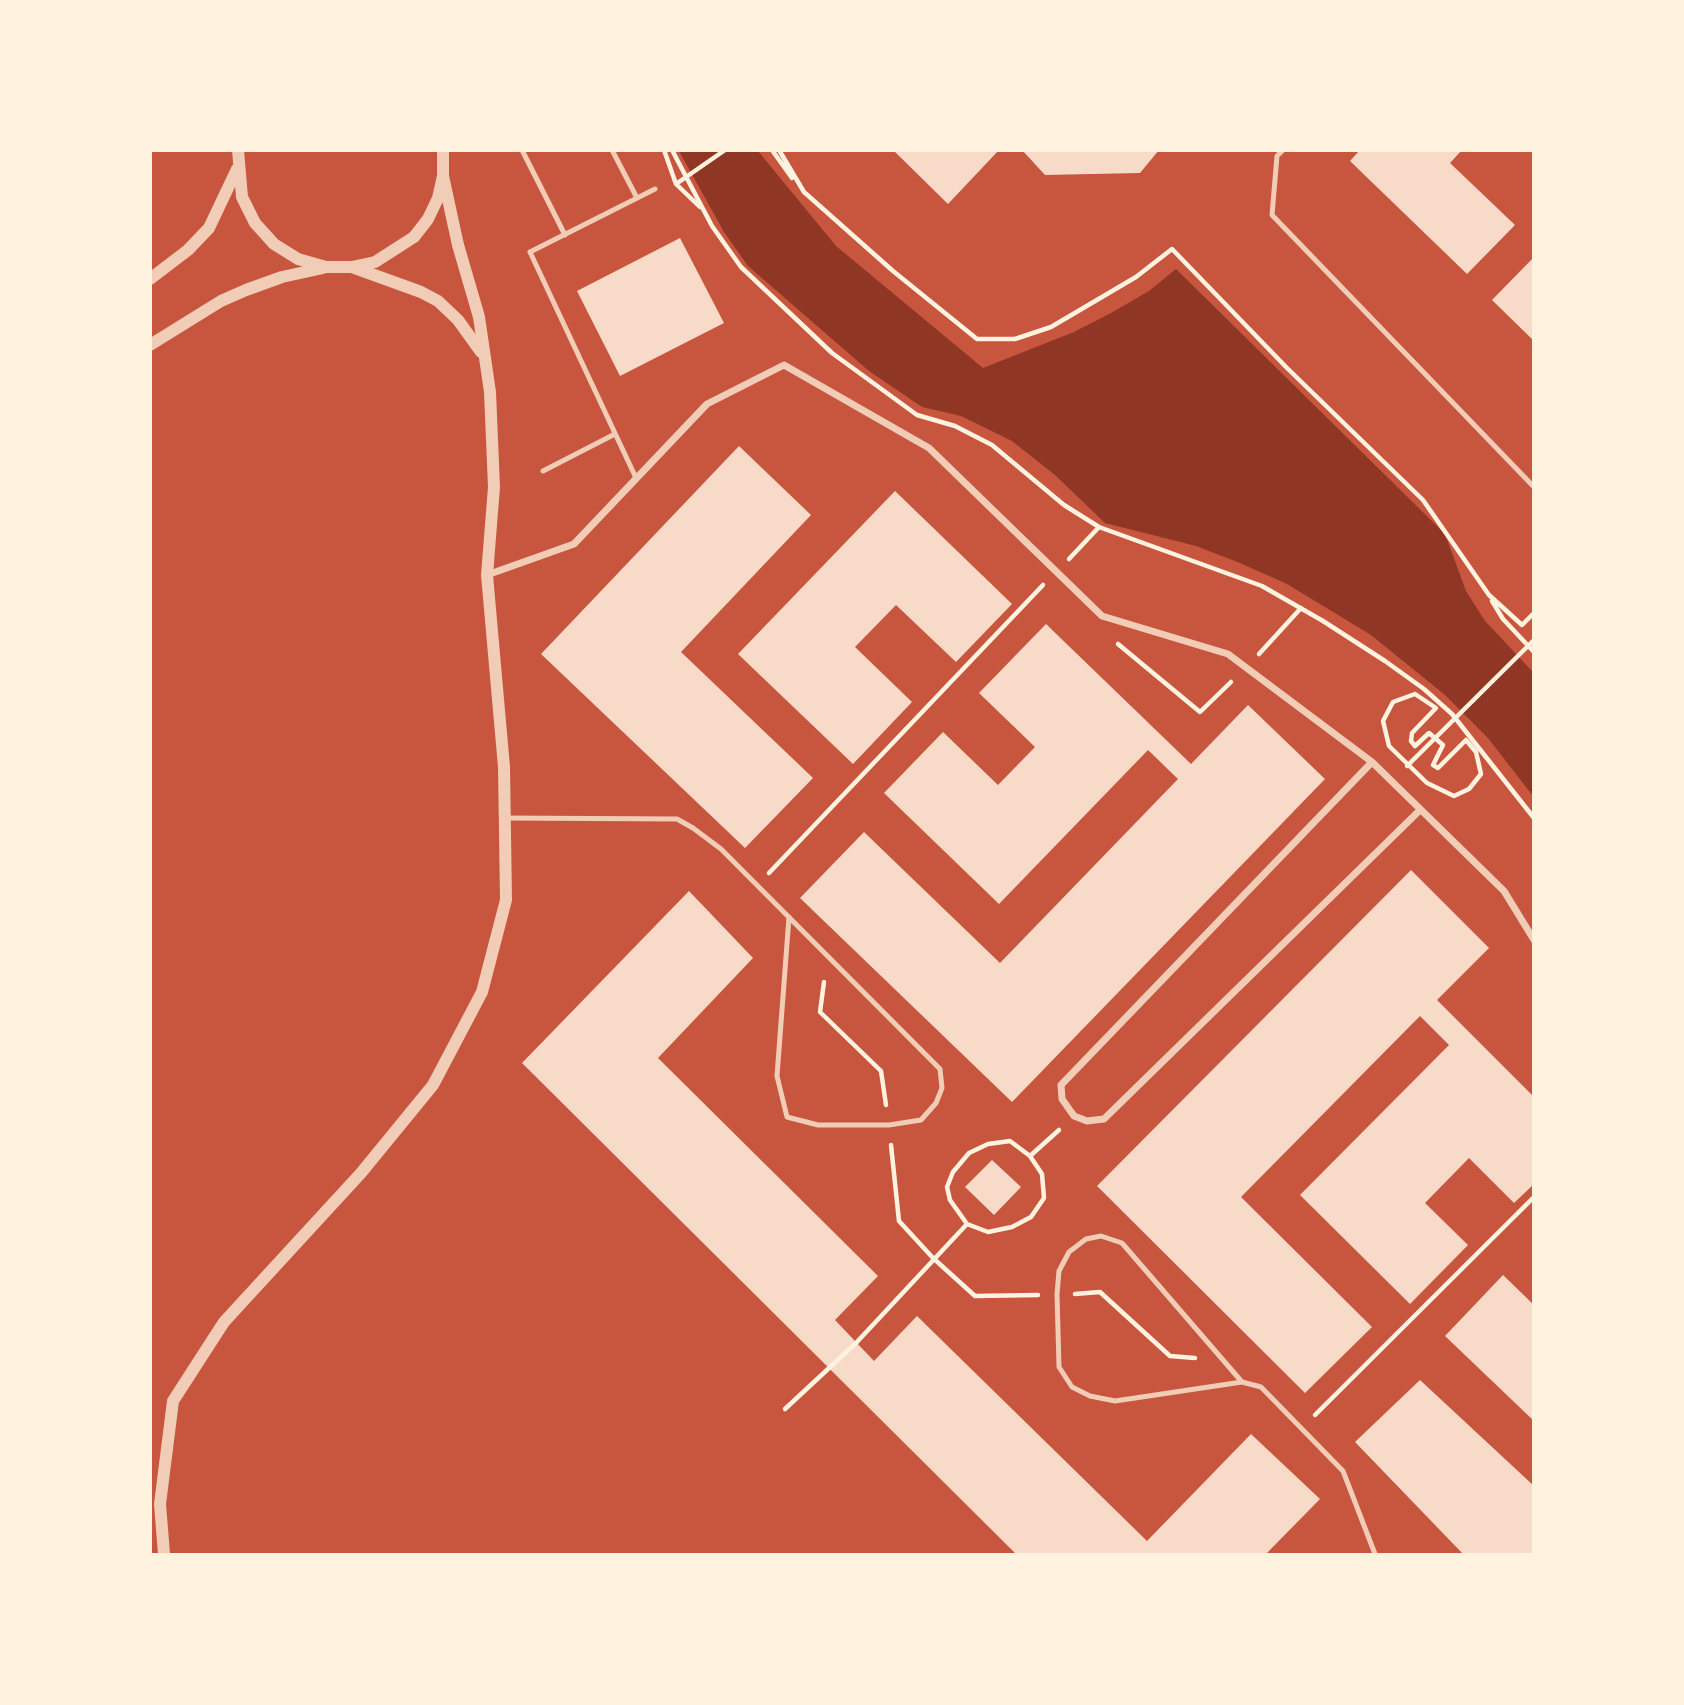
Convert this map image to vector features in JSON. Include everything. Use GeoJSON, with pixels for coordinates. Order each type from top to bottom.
{"type":"FeatureCollection","features":[{"type":"Feature","properties":{"kind":"street"},"geometry":{"type":"LineString","coordinates":[[237,150],[242,197],[255,223],[274,244],[299,260],[326,267]]}},
{"type":"Feature","properties":{"kind":"street"},"geometry":{"type":"LineString","coordinates":[[164,1555],[160,1504],[173,1401],[224,1322],[361,1173],[432,1085],[482,992],[506,900],[503,767],[487,575],[494,487],[490,392],[479,317],[443,176],[443,150]]}},
{"type":"Feature","properties":{"kind":"street"},"geometry":{"type":"LineString","coordinates":[[150,279],[188,250],[208,228],[237,169]]}},
{"type":"Feature","properties":{"kind":"street"},"geometry":{"type":"LineString","coordinates":[[150,345],[221,302],[282,276],[326,267],[352,267],[375,262],[414,237],[433,209],[443,176]]}},
{"type":"Feature","properties":{"kind":"street"},"geometry":{"type":"LineString","coordinates":[[352,267],[421,292],[438,301],[458,320],[483,355]]}},
{"type":"Feature","properties":{"kind":"street"},"geometry":{"type":"LineString","coordinates":[[487,575],[574,544],[707,404],[784,365],[929,448],[1102,616],[1228,654],[1372,762],[1504,891],[1534,940]]}},
{"type":"Feature","properties":{"kind":"street"},"geometry":{"type":"LineString","coordinates":[[1372,762],[1061,1084],[1062,1099],[1074,1116],[1087,1121],[1104,1119],[1419,810]]}},
{"type":"Feature","properties":{"kind":"lane"},"geometry":{"type":"LineString","coordinates":[[522,150],[565,234]]}},
{"type":"Feature","properties":{"kind":"lane"},"geometry":{"type":"LineString","coordinates":[[612,150],[637,198]]}},
{"type":"Feature","properties":{"kind":"lane"},"geometry":{"type":"LineString","coordinates":[[1283,150],[1277,156],[1272,215],[1534,487]]}},
{"type":"Feature","properties":{"kind":"lane"},"geometry":{"type":"LineString","coordinates":[[636,478],[530,252],[655,189]]}},
{"type":"Feature","properties":{"kind":"lane"},"geometry":{"type":"LineString","coordinates":[[543,471],[615,434]]}},
{"type":"Feature","properties":{"kind":"lane"},"geometry":{"type":"LineString","coordinates":[[504,818],[677,820],[721,849],[940,1069],[942,1088],[921,1120],[889,1125],[818,1125],[788,1117],[777,1076],[789,918]]}},
{"type":"Feature","properties":{"kind":"lane"},"geometry":{"type":"LineString","coordinates":[[1242,1382],[1122,1243],[1101,1236],[1086,1239],[1069,1252],[1059,1271],[1057,1294],[1059,1367],[1072,1387],[1090,1396],[1115,1401],[1242,1382],[1261,1387],[1343,1471],[1375,1555]]}},
{"type":"Feature","properties":{"kind":"path"},"geometry":{"type":"LineString","coordinates":[[664,150],[676,184],[705,211]]}},
{"type":"Feature","properties":{"kind":"path"},"geometry":{"type":"LineString","coordinates":[[672,150],[724,244],[756,284],[832,353],[917,415],[955,426],[992,445],[1064,505],[1099,527],[1262,586],[1385,661],[1443,706],[1505,778],[1534,818]]}},
{"type":"Feature","properties":{"kind":"path"},"geometry":{"type":"LineString","coordinates":[[676,184],[725,150]]}},
{"type":"Feature","properties":{"kind":"path"},"geometry":{"type":"LineString","coordinates":[[772,150],[804,192],[977,339],[1015,339],[1051,327],[1136,276],[1172,249],[1287,368],[1423,500],[1503,619],[1534,652]]}},
{"type":"Feature","properties":{"kind":"path"},"geometry":{"type":"LineString","coordinates":[[779,150],[804,192]]}},
{"type":"Feature","properties":{"kind":"path"},"geometry":{"type":"LineString","coordinates":[[758,886],[1044,584],[1054,593]]}},
{"type":"Feature","properties":{"kind":"path"},"geometry":{"type":"LineString","coordinates":[[1489,595],[1522,625],[1534,613]]}},
{"type":"Feature","properties":{"kind":"path"},"geometry":{"type":"LineString","coordinates":[[1107,635],[1200,712],[1301,608]]}},
{"type":"Feature","properties":{"kind":"path"},"geometry":{"type":"LineString","coordinates":[[1416,757],[1534,640]]}},
{"type":"Feature","properties":{"kind":"path"},"geometry":{"type":"LineString","coordinates":[[1415,695],[1436,708],[1412,733],[1410,741],[1415,746],[1429,733],[1435,738],[1443,745],[1433,765],[1438,768],[1466,740],[1476,752],[1481,774],[1469,789],[1454,796],[1427,783],[1390,746],[1383,721],[1393,702],[1415,695]]}},
{"type":"Feature","properties":{"kind":"path"},"geometry":{"type":"LineString","coordinates":[[1030,1156],[1074,1116]]}},
{"type":"Feature","properties":{"kind":"path"},"geometry":{"type":"LineString","coordinates":[[1010,1141],[1030,1156],[1042,1174],[1044,1198],[1031,1217],[1012,1227],[988,1232],[967,1224],[950,1200],[947,1187],[953,1172],[969,1153],[988,1144],[1010,1141]]}},
{"type":"Feature","properties":{"kind":"path"},"geometry":{"type":"LineString","coordinates":[[785,1409],[856,1343],[967,1224]]}},
{"type":"Feature","properties":{"kind":"shaded area"},"geometry":{"type":"Polygon","coordinates":[[[679,151],[758,151],[836,246],[983,368],[1074,332],[1149,291],[1176,269],[1445,534],[1466,591],[1485,621],[1533,672],[1533,796],[1488,738],[1445,695],[1371,635],[1287,584],[1240,563],[1196,546],[1105,523],[1055,475],[1012,441],[961,416],[922,407],[869,371],[748,266],[724,232],[679,151]]]}},
{"type":"Feature","properties":{"kind":"building"},"geometry":{"type":"Polygon","coordinates":[[[893,150],[999,150],[948,204],[893,150]]]}},
{"type":"Feature","properties":{"kind":"building"},"geometry":{"type":"Polygon","coordinates":[[[1022,150],[1159,150],[1140,173],[1045,175],[1022,150]]]}},
{"type":"Feature","properties":{"kind":"building"},"geometry":{"type":"Polygon","coordinates":[[[1360,150],[1462,150],[1450,163],[1515,225],[1467,274],[1350,161],[1360,150]]]}},
{"type":"Feature","properties":{"kind":"building"},"geometry":{"type":"Polygon","coordinates":[[[680,238],[724,323],[620,376],[577,291],[680,238]]]}},
{"type":"Feature","properties":{"kind":"building"},"geometry":{"type":"Polygon","coordinates":[[[1534,257],[1534,341],[1492,300],[1534,257]]]}},
{"type":"Feature","properties":{"kind":"building"},"geometry":{"type":"Polygon","coordinates":[[[739,446],[811,515],[681,652],[813,778],[745,848],[541,654],[739,446]]]}},
{"type":"Feature","properties":{"kind":"building"},"geometry":{"type":"Polygon","coordinates":[[[895,491],[1012,604],[956,662],[896,605],[855,647],[912,702],[853,764],[738,654],[895,491]]]}},
{"type":"Feature","properties":{"kind":"building"},"geometry":{"type":"Polygon","coordinates":[[[1046,624],[1191,764],[1248,705],[1325,779],[1012,1102],[800,898],[864,832],[1000,963],[1178,779],[1148,750],[999,904],[884,793],[943,732],[998,785],[1035,747],[979,693],[1046,624]]]}},
{"type":"Feature","properties":{"kind":"building"},"geometry":{"type":"Polygon","coordinates":[[[1411,870],[1489,948],[1437,1000],[1534,1097],[1534,1184],[1514,1203],[1469,1158],[1425,1203],[1468,1245],[1410,1304],[1300,1195],[1449,1045],[1420,1016],[1241,1197],[1372,1327],[1305,1393],[1097,1186],[1411,870]]]}},
{"type":"Feature","properties":{"kind":"building"},"geometry":{"type":"Polygon","coordinates":[[[689,891],[753,958],[658,1058],[878,1276],[835,1320],[874,1361],[917,1316],[1147,1541],[1251,1434],[1320,1499],[1266,1554],[1016,1554],[522,1063],[689,891]]]}},
{"type":"Feature","properties":{"kind":"building"},"geometry":{"type":"Polygon","coordinates":[[[992,1160],[1021,1187],[994,1215],[965,1187],[992,1160]]]}},
{"type":"Feature","properties":{"kind":"building"},"geometry":{"type":"Polygon","coordinates":[[[1503,1275],[1534,1305],[1534,1421],[1445,1336],[1503,1275]]]}},
{"type":"Feature","properties":{"kind":"building"},"geometry":{"type":"Polygon","coordinates":[[[1420,1380],[1534,1486],[1534,1554],[1463,1554],[1355,1442],[1420,1380]]]}}]}
